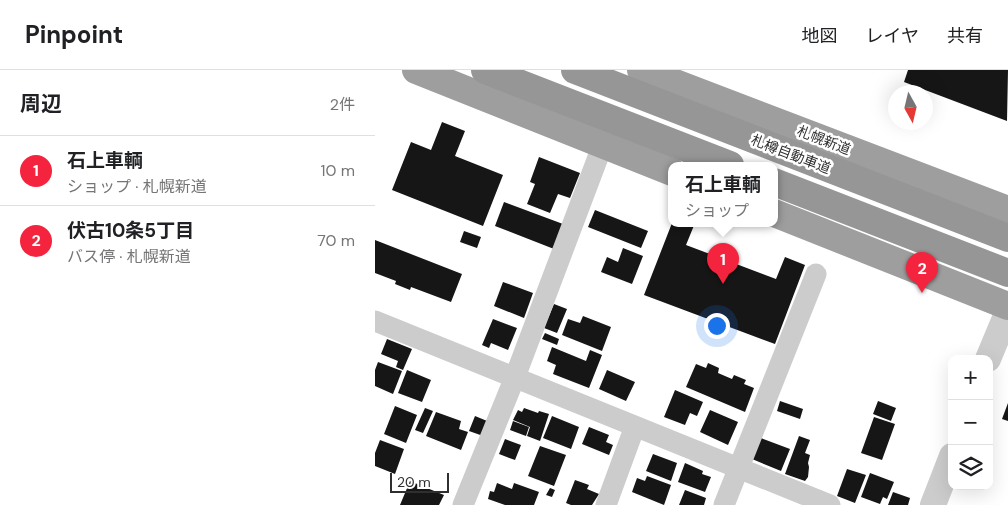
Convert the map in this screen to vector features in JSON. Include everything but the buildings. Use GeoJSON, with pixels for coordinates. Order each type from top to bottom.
{"type":"FeatureCollection","features":[{"type":"Feature","properties":{"kind":"highway"},"geometry":{"type":"LineString","coordinates":[[416,70],[668,170]]}},
{"type":"Feature","properties":{"kind":"highway"},"geometry":{"type":"LineString","coordinates":[[485,70],[722,162]]}},
{"type":"Feature","properties":{"kind":"highway","name":"札樽自動車道"},"geometry":{"type":"LineString","coordinates":[[575,70],[1008,238]]}},
{"type":"Feature","properties":{"kind":"highway","name":"札幌新道"},"geometry":{"type":"LineString","coordinates":[[641,70],[1008,210]]}},
{"type":"Feature","properties":{"kind":"highway"},"geometry":{"type":"LineString","coordinates":[[778,184],[1008,273]]}},
{"type":"Feature","properties":{"kind":"highway"},"geometry":{"type":"LineString","coordinates":[[778,215],[1008,306]]}},
{"type":"Feature","properties":{"kind":"street"},"geometry":{"type":"LineString","coordinates":[[463,505],[515,377],[603,144]]}},
{"type":"Feature","properties":{"kind":"street"},"geometry":{"type":"LineString","coordinates":[[724,505],[816,274]]}},
{"type":"Feature","properties":{"kind":"street"},"geometry":{"type":"LineString","coordinates":[[990,355],[1008,311]]}},
{"type":"Feature","properties":{"kind":"street"},"geometry":{"type":"LineString","coordinates":[[375,321],[830,505]]}},
{"type":"Feature","properties":{"kind":"street"},"geometry":{"type":"LineString","coordinates":[[606,505],[635,426]]}},
{"type":"Feature","properties":{"kind":"street"},"geometry":{"type":"LineString","coordinates":[[933,505],[948,466]]}},
{"type":"Feature","properties":{"kind":"place","name":"石上車輌"},"geometry":{"type":"Point","coordinates":[723,284]}},
{"type":"Feature","properties":{"kind":"place","name":"伏古10条5丁目"},"geometry":{"type":"Point","coordinates":[922,293]}}]}
